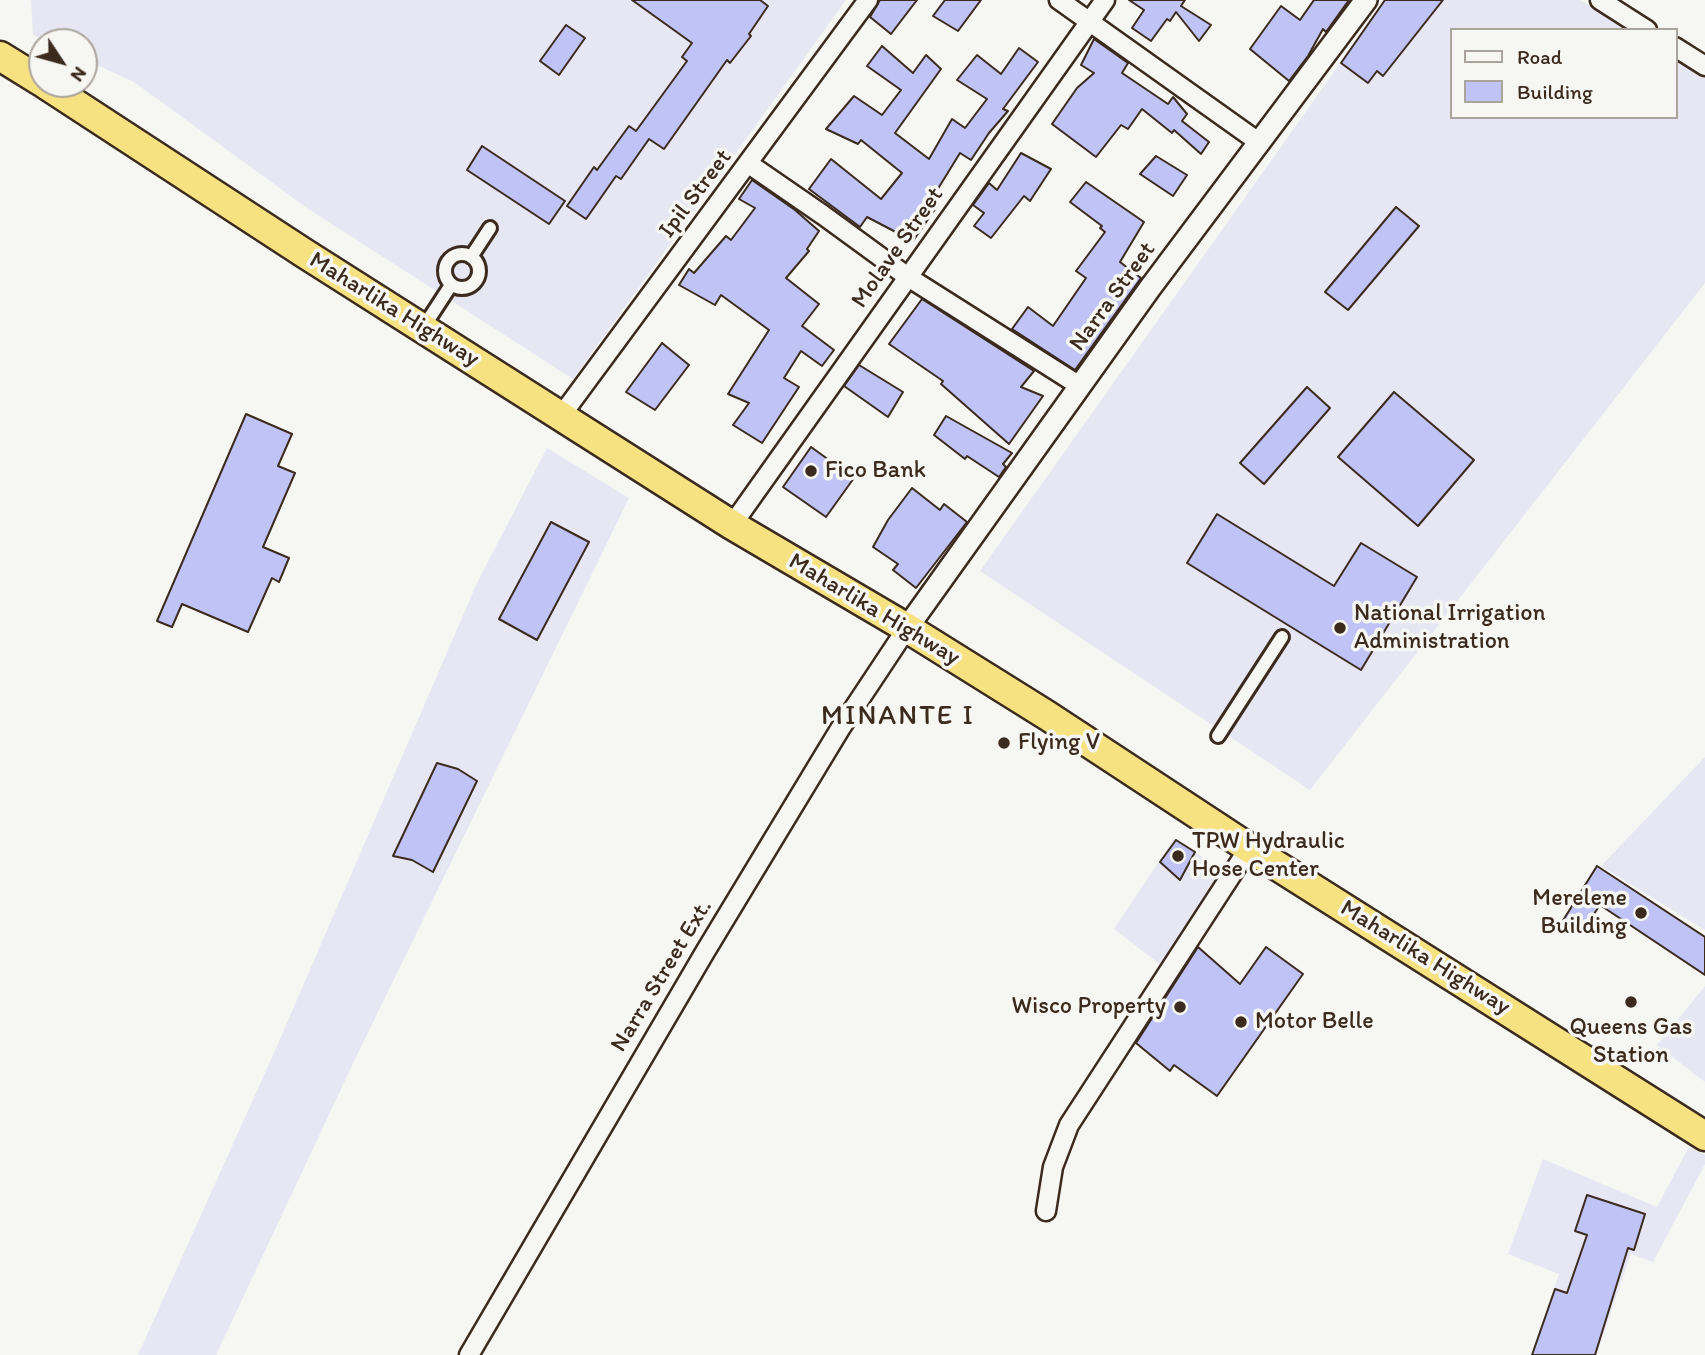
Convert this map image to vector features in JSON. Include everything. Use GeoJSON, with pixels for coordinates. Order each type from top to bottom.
{"type":"FeatureCollection","features":[{"type":"Feature","properties":{"kind":"highway","name":"Maharlika Highway"},"geometry":{"type":"LineString","coordinates":[[0,56],[28,74]]}},
{"type":"Feature","properties":{"kind":"highway","name":"Maharlika Highway"},"geometry":{"type":"LineString","coordinates":[[65,98],[167,166],[732,525],[907,628],[1080,736],[1249,848],[1705,1136]]}},
{"type":"Feature","properties":{"kind":"street","name":"Ipil Street"},"geometry":{"type":"LineString","coordinates":[[561,416],[868,0]]}},
{"type":"Feature","properties":{"kind":"street"},"geometry":{"type":"LineString","coordinates":[[1059,0],[1260,143]]}},
{"type":"Feature","properties":{"kind":"street","name":"Molave Street"},"geometry":{"type":"LineString","coordinates":[[732,525],[1105,0]]}},
{"type":"Feature","properties":{"kind":"street","name":"Narra Street"},"geometry":{"type":"LineString","coordinates":[[907,628],[1150,288],[1366,0]]}},
{"type":"Feature","properties":{"kind":"street"},"geometry":{"type":"LineString","coordinates":[[1600,0],[1644,28]]}},
{"type":"Feature","properties":{"kind":"street"},"geometry":{"type":"LineString","coordinates":[[1677,48],[1705,66]]}},
{"type":"Feature","properties":{"kind":"street"},"geometry":{"type":"LineString","coordinates":[[749,164],[908,276],[1080,387]]}},
{"type":"Feature","properties":{"kind":"street"},"geometry":{"type":"LineString","coordinates":[[471,257],[490,228]]}},
{"type":"Feature","properties":{"kind":"street"},"geometry":{"type":"LineString","coordinates":[[457,255],[471,257],[479,269],[476,281],[465,288],[452,285],[445,274],[447,262],[457,255]]}},
{"type":"Feature","properties":{"kind":"street"},"geometry":{"type":"LineString","coordinates":[[423,328],[452,285]]}},
{"type":"Feature","properties":{"kind":"street","name":"Narra Street Ext."},"geometry":{"type":"LineString","coordinates":[[469,1355],[839,729],[907,628]]}},
{"type":"Feature","properties":{"kind":"street"},"geometry":{"type":"LineString","coordinates":[[1217,736],[1282,637]]}},
{"type":"Feature","properties":{"kind":"street"},"geometry":{"type":"LineString","coordinates":[[1046,1211],[1054,1167],[1069,1125],[1249,848]]}},
{"type":"Feature","properties":{"kind":"shaded area"},"geometry":{"type":"Polygon","coordinates":[[[31,0],[846,0],[573,379],[307,208],[134,82],[98,65],[98,28],[33,28],[31,0]]]}},
{"type":"Feature","properties":{"kind":"shaded area"},"geometry":{"type":"Polygon","coordinates":[[[1385,0],[1580,0],[1625,28],[1450,28],[1450,119],[1677,119],[1677,59],[1705,77],[1705,283],[1310,790],[980,571],[1385,0]]]}},
{"type":"Feature","properties":{"kind":"shaded area"},"geometry":{"type":"Polygon","coordinates":[[[547,448],[629,498],[357,1055],[216,1355],[138,1355],[274,1053],[477,583],[547,448]]]}},
{"type":"Feature","properties":{"kind":"shaded area"},"geometry":{"type":"Polygon","coordinates":[[[1705,757],[1705,930],[1601,866],[1705,757]]]}},
{"type":"Feature","properties":{"kind":"shaded area"},"geometry":{"type":"Polygon","coordinates":[[[1174,839],[1227,877],[1166,969],[1114,929],[1174,839]]]}},
{"type":"Feature","properties":{"kind":"shaded area"},"geometry":{"type":"Polygon","coordinates":[[[1705,986],[1705,1082],[1657,1045],[1705,986]]]}},
{"type":"Feature","properties":{"kind":"shaded area"},"geometry":{"type":"Polygon","coordinates":[[[1689,1147],[1705,1155],[1705,1164],[1653,1262],[1631,1254],[1596,1355],[1531,1355],[1559,1274],[1508,1254],[1543,1159],[1657,1207],[1689,1147]]]}},
{"type":"Feature","properties":{"kind":"building"},"geometry":{"type":"Polygon","coordinates":[[[632,0],[760,0],[768,6],[749,34],[751,36],[730,63],[727,60],[664,149],[649,139],[621,179],[616,176],[586,219],[567,206],[594,167],[597,170],[629,126],[636,131],[687,61],[682,57],[692,43],[632,0]]]}},
{"type":"Feature","properties":{"kind":"building"},"geometry":{"type":"Polygon","coordinates":[[[880,0],[917,0],[891,34],[870,17],[880,0]]]}},
{"type":"Feature","properties":{"kind":"building"},"geometry":{"type":"Polygon","coordinates":[[[945,0],[981,0],[958,31],[933,16],[945,0]]]}},
{"type":"Feature","properties":{"kind":"building"},"geometry":{"type":"Polygon","coordinates":[[[1129,0],[1185,0],[1181,6],[1211,25],[1199,41],[1176,12],[1170,21],[1167,19],[1151,41],[1132,28],[1144,10],[1129,0]]]}},
{"type":"Feature","properties":{"kind":"building"},"geometry":{"type":"Polygon","coordinates":[[[1314,0],[1349,0],[1326,32],[1323,29],[1308,56],[1289,81],[1250,49],[1281,6],[1300,20],[1314,0]]]}},
{"type":"Feature","properties":{"kind":"building"},"geometry":{"type":"Polygon","coordinates":[[[1385,0],[1443,0],[1383,76],[1377,71],[1368,83],[1341,63],[1385,0]]]}},
{"type":"Feature","properties":{"kind":"building"},"geometry":{"type":"Polygon","coordinates":[[[566,25],[585,38],[559,75],[540,61],[566,25]]]}},
{"type":"Feature","properties":{"kind":"building"},"geometry":{"type":"Polygon","coordinates":[[[1094,39],[1128,63],[1122,73],[1168,104],[1173,97],[1187,114],[1182,121],[1209,142],[1201,154],[1174,130],[1172,133],[1142,109],[1128,129],[1121,125],[1096,157],[1052,124],[1077,88],[1094,73],[1081,65],[1094,39]]]}},
{"type":"Feature","properties":{"kind":"building"},"geometry":{"type":"Polygon","coordinates":[[[882,46],[913,73],[926,55],[941,69],[895,133],[929,159],[952,119],[965,128],[987,99],[957,80],[977,55],[1001,74],[1019,48],[1038,62],[1003,109],[1008,111],[971,160],[960,153],[931,200],[938,205],[913,241],[867,217],[860,227],[809,189],[831,159],[881,199],[902,173],[861,140],[858,144],[826,129],[854,96],[882,115],[901,90],[867,66],[882,46]]]}},
{"type":"Feature","properties":{"kind":"building"},"geometry":{"type":"Polygon","coordinates":[[[482,146],[565,201],[549,224],[467,170],[482,146]]]}},
{"type":"Feature","properties":{"kind":"building"},"geometry":{"type":"Polygon","coordinates":[[[1021,153],[1051,169],[1030,201],[1024,196],[991,238],[974,226],[984,213],[973,205],[989,183],[997,190],[1021,153]]]}},
{"type":"Feature","properties":{"kind":"building"},"geometry":{"type":"Polygon","coordinates":[[[1156,156],[1187,175],[1173,196],[1140,174],[1156,156]]]}},
{"type":"Feature","properties":{"kind":"building"},"geometry":{"type":"Polygon","coordinates":[[[752,180],[795,210],[819,231],[807,249],[809,251],[786,278],[819,304],[802,326],[834,350],[822,366],[801,351],[784,378],[799,387],[762,443],[733,425],[749,403],[728,394],[769,330],[721,295],[715,305],[679,285],[689,269],[694,273],[726,236],[731,240],[755,208],[739,199],[752,180]]]}},
{"type":"Feature","properties":{"kind":"building"},"geometry":{"type":"Polygon","coordinates":[[[1086,182],[1144,222],[1120,262],[1141,278],[1075,370],[1012,329],[1028,307],[1053,326],[1086,278],[1076,271],[1105,232],[1100,228],[1102,226],[1070,202],[1086,182]]]}},
{"type":"Feature","properties":{"kind":"building"},"geometry":{"type":"Polygon","coordinates":[[[1396,207],[1419,226],[1348,310],[1325,292],[1396,207]]]}},
{"type":"Feature","properties":{"kind":"building"},"geometry":{"type":"Polygon","coordinates":[[[922,299],[1034,371],[1021,387],[1043,396],[1009,444],[941,384],[943,381],[889,344],[922,299]]]}},
{"type":"Feature","properties":{"kind":"building"},"geometry":{"type":"Polygon","coordinates":[[[662,343],[689,365],[655,410],[626,392],[662,343]]]}},
{"type":"Feature","properties":{"kind":"building"},"geometry":{"type":"Polygon","coordinates":[[[859,365],[903,392],[888,417],[844,386],[859,365]]]}},
{"type":"Feature","properties":{"kind":"building"},"geometry":{"type":"Polygon","coordinates":[[[1307,387],[1330,408],[1264,484],[1240,463],[1307,387]]]}},
{"type":"Feature","properties":{"kind":"building"},"geometry":{"type":"Polygon","coordinates":[[[1394,392],[1474,460],[1418,526],[1338,457],[1394,392]]]}},
{"type":"Feature","properties":{"kind":"building"},"geometry":{"type":"Polygon","coordinates":[[[246,414],[292,434],[278,466],[295,473],[263,547],[289,558],[279,582],[272,578],[248,632],[182,604],[172,627],[157,621],[246,414]]]}},
{"type":"Feature","properties":{"kind":"building"},"geometry":{"type":"Polygon","coordinates":[[[946,416],[1012,453],[1003,464],[1006,467],[999,477],[967,456],[965,459],[934,435],[946,416]]]}},
{"type":"Feature","properties":{"kind":"building"},"geometry":{"type":"Polygon","coordinates":[[[811,447],[854,478],[826,517],[783,487],[811,447]]]}},
{"type":"Feature","properties":{"kind":"building"},"geometry":{"type":"Polygon","coordinates":[[[912,488],[940,510],[944,504],[967,522],[916,588],[893,570],[898,564],[873,547],[888,520],[912,488]]]}},
{"type":"Feature","properties":{"kind":"building","name":"National Irrigation Administration"},"geometry":{"type":"Polygon","coordinates":[[[1217,514],[1334,586],[1361,543],[1417,577],[1361,670],[1187,563],[1217,514]]]}},
{"type":"Feature","properties":{"kind":"building"},"geometry":{"type":"Polygon","coordinates":[[[551,522],[589,542],[537,640],[499,619],[551,522]]]}},
{"type":"Feature","properties":{"kind":"building"},"geometry":{"type":"Polygon","coordinates":[[[437,763],[458,769],[477,781],[433,872],[412,860],[393,856],[437,763]]]}},
{"type":"Feature","properties":{"kind":"building","name":"TPW Hydraulic Hose Center"},"geometry":{"type":"Polygon","coordinates":[[[1176,840],[1195,852],[1180,880],[1160,862],[1176,840]]]}},
{"type":"Feature","properties":{"kind":"building","name":"Merelene Building"},"geometry":{"type":"Polygon","coordinates":[[[1597,866],[1705,937],[1705,975],[1600,905],[1581,933],[1562,922],[1597,866]]]}},
{"type":"Feature","properties":{"kind":"building"},"geometry":{"type":"Polygon","coordinates":[[[1198,947],[1240,984],[1266,947],[1303,974],[1217,1096],[1174,1065],[1170,1071],[1136,1043],[1198,947]]]}},
{"type":"Feature","properties":{"kind":"building"},"geometry":{"type":"Polygon","coordinates":[[[1587,1195],[1645,1214],[1634,1250],[1628,1248],[1595,1355],[1532,1355],[1555,1289],[1567,1293],[1587,1235],[1575,1231],[1587,1195]]]}},
{"type":"Feature","properties":{"kind":"place","name":"Fico Bank"},"geometry":{"type":"Point","coordinates":[811,471]}},
{"type":"Feature","properties":{"kind":"place","name":"National Irrigation Administration"},"geometry":{"type":"Point","coordinates":[1340,628]}},
{"type":"Feature","properties":{"kind":"place","name":"Flying V"},"geometry":{"type":"Point","coordinates":[1004,743]}},
{"type":"Feature","properties":{"kind":"place","name":"TPW Hydraulic Hose Center"},"geometry":{"type":"Point","coordinates":[1178,856]}},
{"type":"Feature","properties":{"kind":"place","name":"Merelene Building"},"geometry":{"type":"Point","coordinates":[1641,913]}},
{"type":"Feature","properties":{"kind":"place","name":"Queens Gas Station"},"geometry":{"type":"Point","coordinates":[1631,1002]}},
{"type":"Feature","properties":{"kind":"place","name":"Wisco Property"},"geometry":{"type":"Point","coordinates":[1180,1007]}},
{"type":"Feature","properties":{"kind":"place","name":"Motor Belle"},"geometry":{"type":"Point","coordinates":[1241,1022]}},
{"type":"Feature","properties":{"kind":"district","name":"MINANTE I"},"geometry":{"type":"Point","coordinates":[898,717]}}]}
